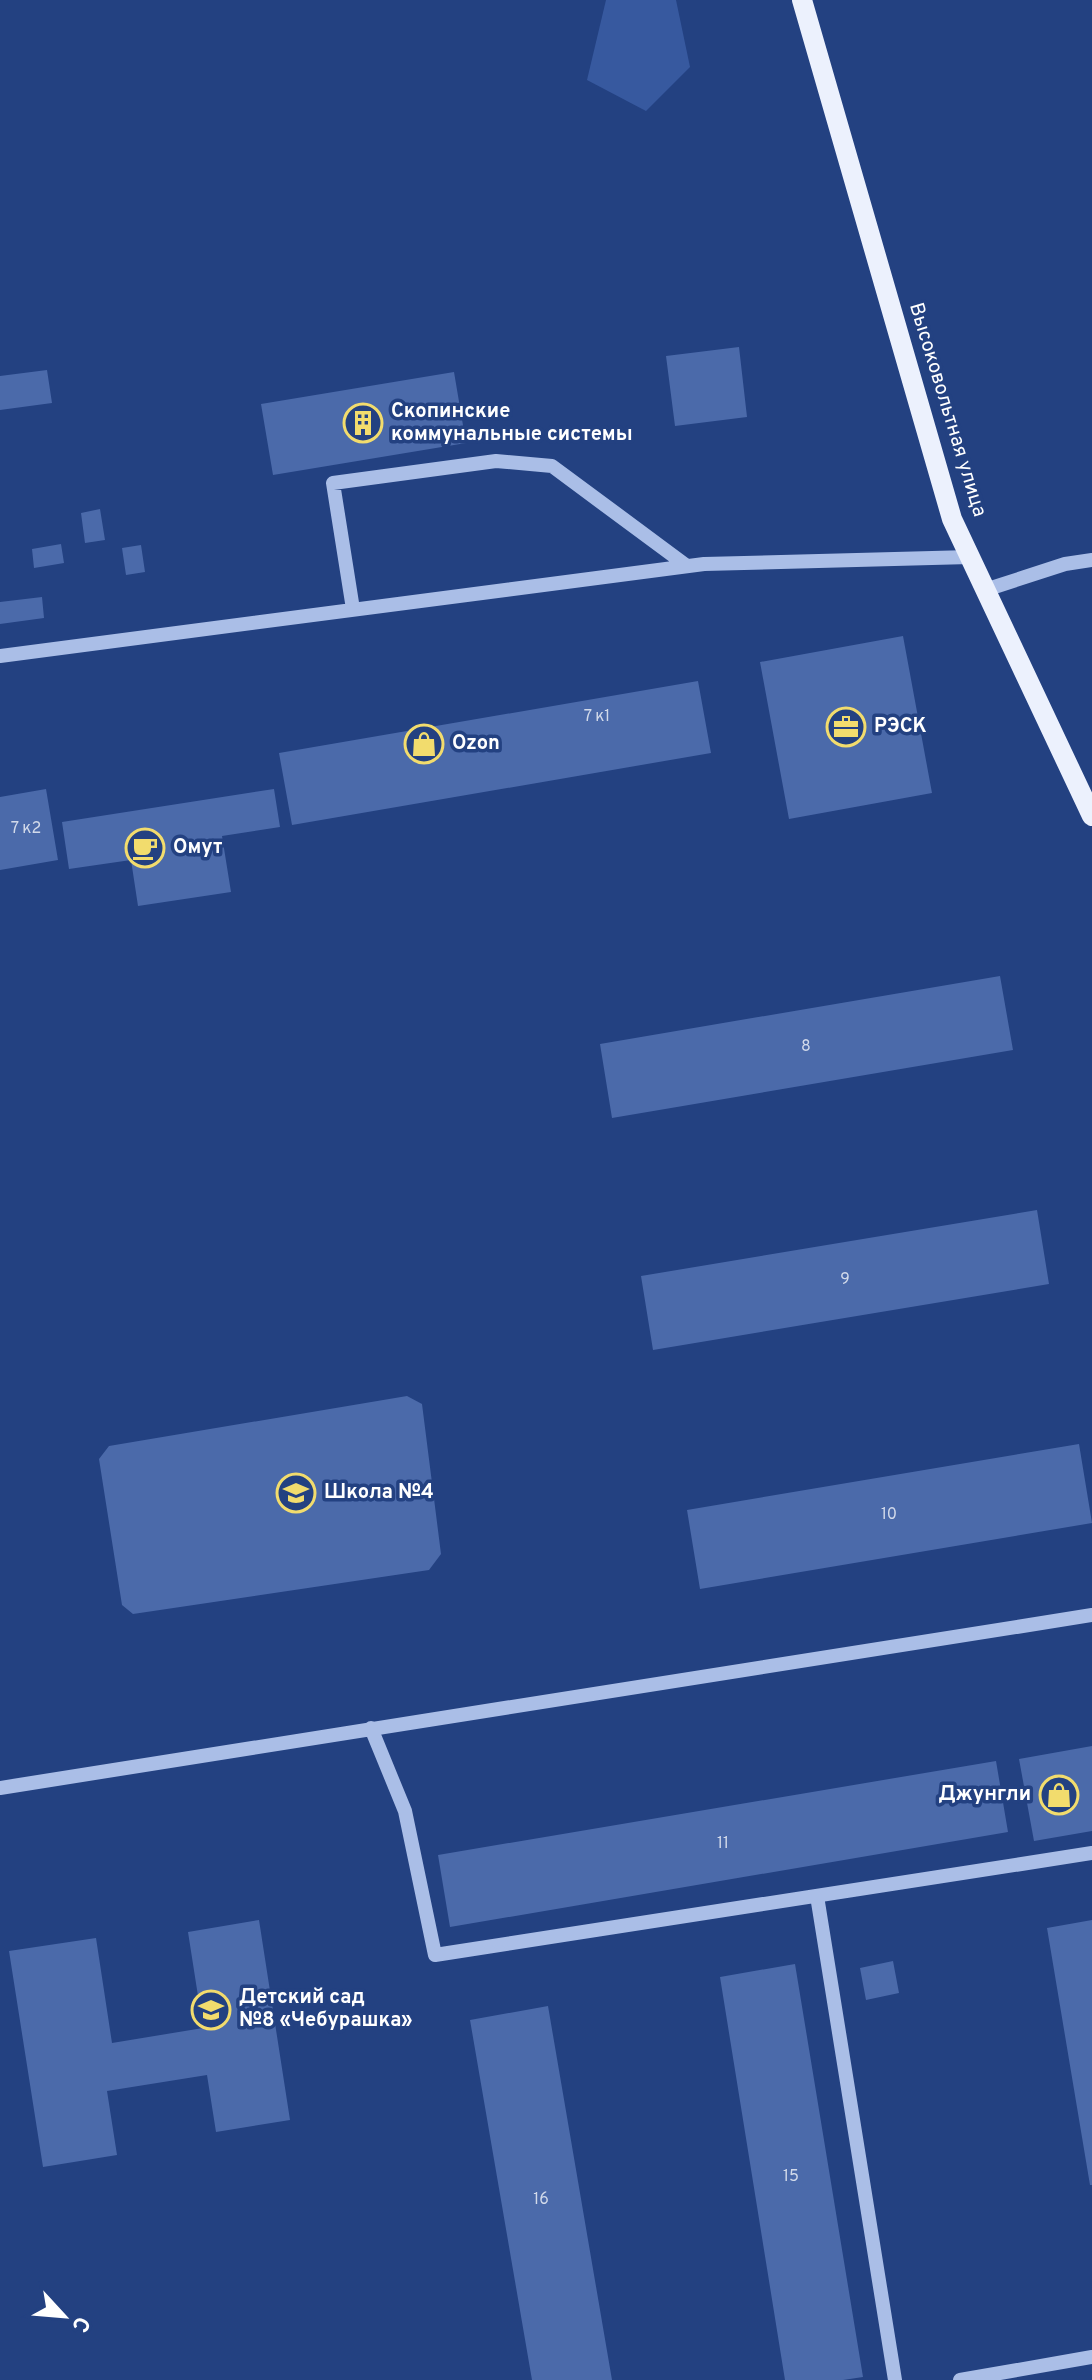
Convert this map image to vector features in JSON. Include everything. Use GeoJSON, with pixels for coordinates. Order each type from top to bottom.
{"type":"FeatureCollection","features":[{"type":"Feature","properties":{"kind":"main road","name":"Высоковольтная улица"},"geometry":{"type":"LineString","coordinates":[[802,0],[948,504],[985,590],[1092,816]]}},
{"type":"Feature","properties":{"kind":"street"},"geometry":{"type":"LineString","coordinates":[[353,609],[333,483],[496,461],[552,466],[687,566]]}},
{"type":"Feature","properties":{"kind":"street"},"geometry":{"type":"LineString","coordinates":[[0,656],[687,566],[970,557]]}},
{"type":"Feature","properties":{"kind":"street"},"geometry":{"type":"LineString","coordinates":[[985,590],[1065,564],[1092,560]]}},
{"type":"Feature","properties":{"kind":"street"},"geometry":{"type":"LineString","coordinates":[[0,1788],[1092,1615]]}},
{"type":"Feature","properties":{"kind":"street"},"geometry":{"type":"LineString","coordinates":[[371,1728],[405,1811],[435,1955],[1092,1853]]}},
{"type":"Feature","properties":{"kind":"street"},"geometry":{"type":"LineString","coordinates":[[817,1896],[895,2380]]}},
{"type":"Feature","properties":{"kind":"street"},"geometry":{"type":"LineString","coordinates":[[960,2380],[1092,2357]]}},
{"type":"Feature","properties":{"kind":"shaded area"},"geometry":{"type":"Polygon","coordinates":[[[606,0],[676,0],[690,67],[646,111],[587,80],[606,0]]]}},
{"type":"Feature","properties":{"kind":"building"},"geometry":{"type":"Polygon","coordinates":[[[739,347],[747,417],[675,426],[666,356],[739,347]]]}},
{"type":"Feature","properties":{"kind":"building"},"geometry":{"type":"Polygon","coordinates":[[[47,370],[52,403],[0,410],[0,376],[47,370]]]}},
{"type":"Feature","properties":{"kind":"building","name":"Скопинские коммунальные системы"},"geometry":{"type":"Polygon","coordinates":[[[454,372],[466,443],[273,475],[261,404],[454,372]]]}},
{"type":"Feature","properties":{"kind":"building"},"geometry":{"type":"Polygon","coordinates":[[[100,509],[105,540],[85,543],[81,513],[100,509]]]}},
{"type":"Feature","properties":{"kind":"building"},"geometry":{"type":"Polygon","coordinates":[[[61,544],[64,563],[34,568],[32,549],[61,544]]]}},
{"type":"Feature","properties":{"kind":"building"},"geometry":{"type":"Polygon","coordinates":[[[141,545],[145,572],[126,575],[122,548],[141,545]]]}},
{"type":"Feature","properties":{"kind":"building"},"geometry":{"type":"Polygon","coordinates":[[[42,597],[44,618],[0,624],[0,602],[42,597]]]}},
{"type":"Feature","properties":{"kind":"building","name":"РЭСК"},"geometry":{"type":"Polygon","coordinates":[[[903,636],[932,793],[789,819],[760,662],[903,636]]]}},
{"type":"Feature","properties":{"kind":"building"},"geometry":{"type":"Polygon","coordinates":[[[698,681],[711,753],[292,825],[279,753],[698,681]]]}},
{"type":"Feature","properties":{"kind":"building"},"geometry":{"type":"Polygon","coordinates":[[[46,789],[58,860],[0,870],[0,797],[46,789]]]}},
{"type":"Feature","properties":{"kind":"building","name":"Омут"},"geometry":{"type":"Polygon","coordinates":[[[274,789],[280,827],[222,836],[231,892],[138,906],[131,860],[69,869],[62,822],[274,789]]]}},
{"type":"Feature","properties":{"kind":"building"},"geometry":{"type":"Polygon","coordinates":[[[1000,976],[1013,1050],[612,1118],[600,1044],[1000,976]]]}},
{"type":"Feature","properties":{"kind":"building"},"geometry":{"type":"Polygon","coordinates":[[[1037,1210],[1049,1284],[653,1350],[641,1276],[1037,1210]]]}},
{"type":"Feature","properties":{"kind":"building"},"geometry":{"type":"Polygon","coordinates":[[[407,1396],[422,1404],[441,1554],[429,1570],[133,1614],[122,1605],[99,1459],[109,1446],[407,1396]]]}},
{"type":"Feature","properties":{"kind":"building"},"geometry":{"type":"Polygon","coordinates":[[[1079,1444],[1092,1523],[700,1589],[687,1510],[1079,1444]]]}},
{"type":"Feature","properties":{"kind":"building","name":"Джунгли"},"geometry":{"type":"Polygon","coordinates":[[[1092,1746],[1092,1831],[1034,1841],[1019,1759],[1092,1746]]]}},
{"type":"Feature","properties":{"kind":"building"},"geometry":{"type":"Polygon","coordinates":[[[996,1761],[1008,1832],[450,1927],[438,1855],[996,1761]]]}},
{"type":"Feature","properties":{"kind":"building"},"geometry":{"type":"Polygon","coordinates":[[[259,1920],[290,2120],[216,2132],[207,2075],[107,2091],[117,2155],[43,2167],[9,1951],[96,1938],[112,2043],[203,2028],[188,1932],[259,1920]]]}},
{"type":"Feature","properties":{"kind":"building"},"geometry":{"type":"Polygon","coordinates":[[[1092,1920],[1092,2185],[1090,2185],[1047,1928],[1092,1920]]]}},
{"type":"Feature","properties":{"kind":"building"},"geometry":{"type":"Polygon","coordinates":[[[893,1961],[899,1993],[866,2000],[860,1968],[893,1961]]]}},
{"type":"Feature","properties":{"kind":"building"},"geometry":{"type":"Polygon","coordinates":[[[795,1964],[863,2377],[843,2380],[785,2380],[720,1977],[795,1964]]]}},
{"type":"Feature","properties":{"kind":"building"},"geometry":{"type":"Polygon","coordinates":[[[548,2006],[612,2380],[532,2380],[470,2020],[548,2006]]]}},
{"type":"Feature","properties":{"kind":"place","name":"Скопинские коммунальные системы"},"geometry":{"type":"Point","coordinates":[363,423]}},
{"type":"Feature","properties":{"kind":"place","name":"РЭСК"},"geometry":{"type":"Point","coordinates":[846,727]}},
{"type":"Feature","properties":{"kind":"place","name":"Ozon"},"geometry":{"type":"Point","coordinates":[424,744]}},
{"type":"Feature","properties":{"kind":"place","name":"Омут"},"geometry":{"type":"Point","coordinates":[145,848]}},
{"type":"Feature","properties":{"kind":"place","name":"Школа №4"},"geometry":{"type":"Point","coordinates":[296,1493]}},
{"type":"Feature","properties":{"kind":"place","name":"Джунгли"},"geometry":{"type":"Point","coordinates":[1059,1795]}},
{"type":"Feature","properties":{"kind":"place","name":"Детский сад №8 «Чебурашка»"},"geometry":{"type":"Point","coordinates":[211,2010]}}]}
